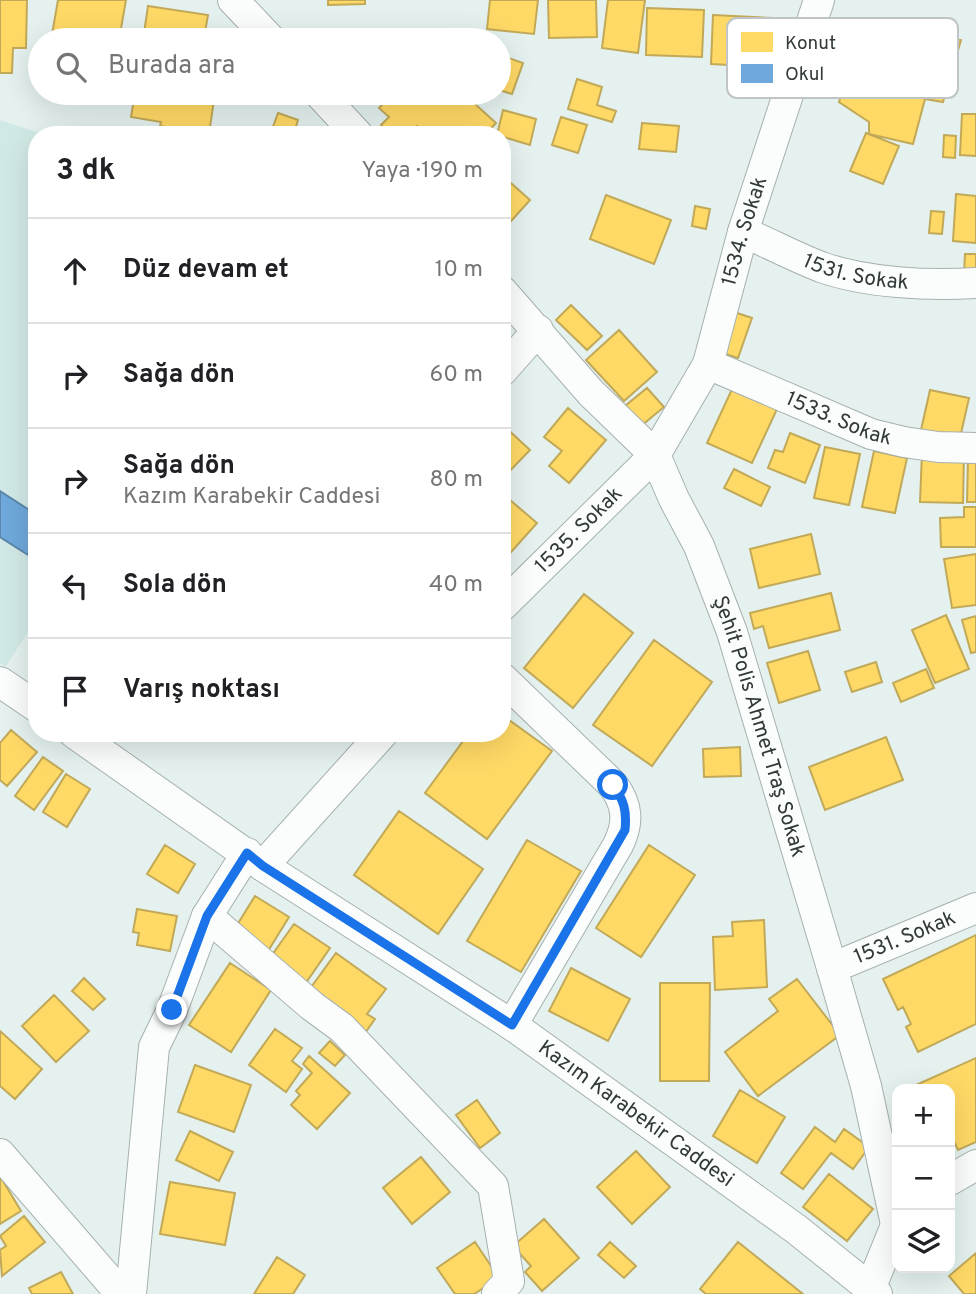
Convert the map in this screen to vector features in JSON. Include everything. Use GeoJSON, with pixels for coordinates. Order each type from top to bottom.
{"type":"FeatureCollection","features":[{"type":"Feature","properties":{"kind":"street"},"geometry":{"type":"LineString","coordinates":[[233,0],[260,28]]}},
{"type":"Feature","properties":{"kind":"street","name":"1534. Sokak"},"geometry":{"type":"LineString","coordinates":[[813,18],[819,0]]}},
{"type":"Feature","properties":{"kind":"street","name":"1534. Sokak"},"geometry":{"type":"LineString","coordinates":[[655,455],[708,364],[743,232],[787,98]]}},
{"type":"Feature","properties":{"kind":"street"},"geometry":{"type":"LineString","coordinates":[[330,105],[350,126]]}},
{"type":"Feature","properties":{"kind":"street","name":"1531. Sokak"},"geometry":{"type":"LineString","coordinates":[[743,232],[823,267],[865,277],[919,283],[976,283]]}},
{"type":"Feature","properties":{"kind":"street","name":"Şehit Polis Ahmet Traş Sokak"},"geometry":{"type":"LineString","coordinates":[[511,301],[591,393],[655,455],[699,546],[732,632],[832,968],[866,1086],[894,1210]]}},
{"type":"Feature","properties":{"kind":"street"},"geometry":{"type":"LineString","coordinates":[[511,361],[538,330]]}},
{"type":"Feature","properties":{"kind":"street","name":"1533. Sokak"},"geometry":{"type":"LineString","coordinates":[[708,364],[871,434],[927,446],[976,448]]}},
{"type":"Feature","properties":{"kind":"street","name":"1535. Sokak"},"geometry":{"type":"LineString","coordinates":[[511,597],[655,455]]}},
{"type":"Feature","properties":{"kind":"street"},"geometry":{"type":"LineString","coordinates":[[0,682],[28,701]]}},
{"type":"Feature","properties":{"kind":"street"},"geometry":{"type":"LineString","coordinates":[[511,687],[613,785],[622,797],[626,814],[625,830],[618,845],[512,1025]]}},
{"type":"Feature","properties":{"kind":"street","name":"Kazım Karabekir Caddesi"},"geometry":{"type":"LineString","coordinates":[[87,742],[255,859],[512,1025],[796,1229],[872,1292]]}},
{"type":"Feature","properties":{"kind":"street"},"geometry":{"type":"LineString","coordinates":[[131,1294],[154,1047],[172,1010],[207,916],[255,859],[374,742]]}},
{"type":"Feature","properties":{"kind":"street","name":"1531. Sokak"},"geometry":{"type":"LineString","coordinates":[[832,968],[976,908]]}},
{"type":"Feature","properties":{"kind":"street"},"geometry":{"type":"LineString","coordinates":[[207,916],[312,1006],[342,1028],[493,1186],[509,1281],[497,1294]]}},
{"type":"Feature","properties":{"kind":"street"},"geometry":{"type":"LineString","coordinates":[[0,1154],[121,1294]]}},
{"type":"Feature","properties":{"kind":"street"},"geometry":{"type":"LineString","coordinates":[[955,1177],[976,1165]]}},
{"type":"Feature","properties":{"kind":"street"},"geometry":{"type":"LineString","coordinates":[[872,1292],[892,1238]]}},
{"type":"Feature","properties":{"kind":"shaded area"},"geometry":{"type":"Polygon","coordinates":[[[0,120],[28,129],[28,632],[6,666],[0,663],[0,120]]]}},
{"type":"Feature","properties":{"kind":"building: Konut"},"geometry":{"type":"Polygon","coordinates":[[[0,0],[27,0],[26,48],[13,48],[12,73],[0,73],[0,0]]]}},
{"type":"Feature","properties":{"kind":"building: Konut"},"geometry":{"type":"Polygon","coordinates":[[[58,0],[126,0],[121,28],[53,28],[58,0]]]}},
{"type":"Feature","properties":{"kind":"building: Konut"},"geometry":{"type":"Polygon","coordinates":[[[328,0],[365,0],[365,4],[328,5],[328,0]]]}},
{"type":"Feature","properties":{"kind":"building: Konut"},"geometry":{"type":"Polygon","coordinates":[[[490,0],[538,0],[534,34],[511,32],[511,28],[487,28],[490,0]]]}},
{"type":"Feature","properties":{"kind":"building: Konut"},"geometry":{"type":"Polygon","coordinates":[[[548,0],[596,0],[597,37],[549,38],[548,0]]]}},
{"type":"Feature","properties":{"kind":"building: Konut"},"geometry":{"type":"Polygon","coordinates":[[[608,0],[645,0],[638,53],[602,48],[608,0]]]}},
{"type":"Feature","properties":{"kind":"building: Konut"},"geometry":{"type":"Polygon","coordinates":[[[148,6],[208,15],[206,28],[145,28],[148,6]]]}},
{"type":"Feature","properties":{"kind":"building: Konut"},"geometry":{"type":"Polygon","coordinates":[[[647,8],[704,10],[702,57],[646,55],[647,8]]]}},
{"type":"Feature","properties":{"kind":"building: Konut"},"geometry":{"type":"Polygon","coordinates":[[[713,15],[772,18],[727,18],[727,65],[711,64],[713,15]]]}},
{"type":"Feature","properties":{"kind":"building: Konut"},"geometry":{"type":"Polygon","coordinates":[[[511,59],[523,63],[511,94],[511,59]]]}},
{"type":"Feature","properties":{"kind":"building: Konut"},"geometry":{"type":"Polygon","coordinates":[[[577,79],[602,87],[597,105],[616,111],[612,122],[568,109],[577,79]]]}},
{"type":"Feature","properties":{"kind":"building: Konut"},"geometry":{"type":"Polygon","coordinates":[[[840,98],[944,98],[943,102],[925,99],[913,144],[869,134],[869,122],[839,102],[840,98]]]}},
{"type":"Feature","properties":{"kind":"building: Konut"},"geometry":{"type":"Polygon","coordinates":[[[133,105],[213,105],[210,126],[160,126],[161,122],[131,117],[133,105]]]}},
{"type":"Feature","properties":{"kind":"building: Konut"},"geometry":{"type":"Polygon","coordinates":[[[382,105],[476,105],[496,123],[493,126],[382,126],[389,117],[379,108],[382,105]]]}},
{"type":"Feature","properties":{"kind":"building: Konut"},"geometry":{"type":"Polygon","coordinates":[[[503,110],[536,119],[530,145],[511,139],[511,126],[499,126],[503,110]]]}},
{"type":"Feature","properties":{"kind":"building: Konut"},"geometry":{"type":"Polygon","coordinates":[[[278,113],[298,120],[296,126],[273,126],[278,113]]]}},
{"type":"Feature","properties":{"kind":"building: Konut"},"geometry":{"type":"Polygon","coordinates":[[[962,114],[976,114],[976,156],[960,155],[962,114]]]}},
{"type":"Feature","properties":{"kind":"building: Konut"},"geometry":{"type":"Polygon","coordinates":[[[561,117],[587,125],[578,153],[552,145],[561,117]]]}},
{"type":"Feature","properties":{"kind":"building: Konut"},"geometry":{"type":"Polygon","coordinates":[[[642,123],[679,126],[676,152],[639,149],[642,123]]]}},
{"type":"Feature","properties":{"kind":"building: Konut"},"geometry":{"type":"Polygon","coordinates":[[[866,133],[899,146],[883,184],[850,171],[866,133]]]}},
{"type":"Feature","properties":{"kind":"building: Konut"},"geometry":{"type":"Polygon","coordinates":[[[944,135],[956,136],[955,158],[943,157],[944,135]]]}},
{"type":"Feature","properties":{"kind":"building: Konut"},"geometry":{"type":"Polygon","coordinates":[[[511,183],[530,200],[511,221],[511,183]]]}},
{"type":"Feature","properties":{"kind":"building: Konut"},"geometry":{"type":"Polygon","coordinates":[[[956,194],[976,196],[976,243],[953,241],[956,194]]]}},
{"type":"Feature","properties":{"kind":"building: Konut"},"geometry":{"type":"Polygon","coordinates":[[[606,195],[671,220],[654,264],[590,239],[606,195]]]}},
{"type":"Feature","properties":{"kind":"building: Konut"},"geometry":{"type":"Polygon","coordinates":[[[695,206],[710,209],[706,229],[692,226],[695,206]]]}},
{"type":"Feature","properties":{"kind":"building: Konut"},"geometry":{"type":"Polygon","coordinates":[[[931,211],[944,212],[942,234],[929,233],[931,211]]]}},
{"type":"Feature","properties":{"kind":"building: Konut"},"geometry":{"type":"Polygon","coordinates":[[[965,254],[976,254],[976,274],[964,274],[965,254]]]}},
{"type":"Feature","properties":{"kind":"building: Konut"},"geometry":{"type":"Polygon","coordinates":[[[571,305],[602,336],[587,350],[556,320],[571,305]]]}},
{"type":"Feature","properties":{"kind":"building: Konut"},"geometry":{"type":"Polygon","coordinates":[[[734,312],[752,318],[738,358],[722,353],[734,312]]]}},
{"type":"Feature","properties":{"kind":"building: Konut"},"geometry":{"type":"Polygon","coordinates":[[[619,330],[657,372],[624,401],[586,360],[619,330]]]}},
{"type":"Feature","properties":{"kind":"building: Konut"},"geometry":{"type":"Polygon","coordinates":[[[733,387],[778,407],[752,463],[707,443],[733,387]]]}},
{"type":"Feature","properties":{"kind":"building: Konut"},"geometry":{"type":"Polygon","coordinates":[[[647,388],[664,407],[641,426],[625,406],[647,388]]]}},
{"type":"Feature","properties":{"kind":"building: Konut"},"geometry":{"type":"Polygon","coordinates":[[[930,390],[969,398],[960,438],[921,430],[930,390]]]}},
{"type":"Feature","properties":{"kind":"building: Konut"},"geometry":{"type":"Polygon","coordinates":[[[568,408],[606,440],[569,483],[549,466],[562,451],[544,437],[568,408]]]}},
{"type":"Feature","properties":{"kind":"building: Konut"},"geometry":{"type":"Polygon","coordinates":[[[511,432],[530,450],[511,470],[511,432]]]}},
{"type":"Feature","properties":{"kind":"building: Konut"},"geometry":{"type":"Polygon","coordinates":[[[790,433],[820,445],[805,483],[768,468],[775,450],[783,452],[790,433]]]}},
{"type":"Feature","properties":{"kind":"building: Konut"},"geometry":{"type":"Polygon","coordinates":[[[825,447],[860,454],[849,505],[814,498],[825,447]]]}},
{"type":"Feature","properties":{"kind":"building: Konut"},"geometry":{"type":"Polygon","coordinates":[[[874,451],[907,458],[895,513],[862,507],[874,451]]]}},
{"type":"Feature","properties":{"kind":"building: Konut"},"geometry":{"type":"Polygon","coordinates":[[[922,452],[964,453],[963,503],[920,502],[922,452]]]}},
{"type":"Feature","properties":{"kind":"building: Konut"},"geometry":{"type":"Polygon","coordinates":[[[968,458],[976,459],[976,502],[967,502],[968,458]]]}},
{"type":"Feature","properties":{"kind":"building: Konut"},"geometry":{"type":"Polygon","coordinates":[[[734,469],[770,487],[761,506],[724,488],[734,469]]]}},
{"type":"Feature","properties":{"kind":"building: Konut"},"geometry":{"type":"Polygon","coordinates":[[[511,501],[537,523],[511,552],[511,501]]]}},
{"type":"Feature","properties":{"kind":"building: Konut"},"geometry":{"type":"Polygon","coordinates":[[[964,507],[976,507],[976,547],[941,547],[940,518],[964,517],[964,507]]]}},
{"type":"Feature","properties":{"kind":"building: Konut"},"geometry":{"type":"Polygon","coordinates":[[[811,534],[820,574],[759,588],[750,549],[811,534]]]}},
{"type":"Feature","properties":{"kind":"building: Konut"},"geometry":{"type":"Polygon","coordinates":[[[976,554],[976,605],[952,608],[944,559],[976,554]]]}},
{"type":"Feature","properties":{"kind":"building: Konut"},"geometry":{"type":"Polygon","coordinates":[[[831,593],[840,630],[769,648],[763,626],[754,629],[750,613],[831,593]]]}},
{"type":"Feature","properties":{"kind":"building: Konut"},"geometry":{"type":"Polygon","coordinates":[[[584,594],[633,633],[573,708],[524,668],[584,594]]]}},
{"type":"Feature","properties":{"kind":"building: Konut"},"geometry":{"type":"Polygon","coordinates":[[[946,615],[969,669],[935,683],[912,630],[946,615]]]}},
{"type":"Feature","properties":{"kind":"building: Konut"},"geometry":{"type":"Polygon","coordinates":[[[976,616],[976,652],[971,653],[962,620],[976,616]]]}},
{"type":"Feature","properties":{"kind":"building: Konut"},"geometry":{"type":"Polygon","coordinates":[[[654,640],[712,682],[652,766],[593,725],[654,640]]]}},
{"type":"Feature","properties":{"kind":"building: Konut"},"geometry":{"type":"Polygon","coordinates":[[[808,651],[820,690],[779,703],[767,663],[808,651]]]}},
{"type":"Feature","properties":{"kind":"building: Konut"},"geometry":{"type":"Polygon","coordinates":[[[876,662],[882,682],[852,692],[845,672],[876,662]]]}},
{"type":"Feature","properties":{"kind":"building: Konut"},"geometry":{"type":"Polygon","coordinates":[[[926,669],[934,688],[901,702],[893,683],[926,669]]]}},
{"type":"Feature","properties":{"kind":"building: Konut"},"geometry":{"type":"Polygon","coordinates":[[[511,721],[552,751],[487,839],[425,793],[462,742],[511,742],[511,721]]]}},
{"type":"Feature","properties":{"kind":"building: Konut"},"geometry":{"type":"Polygon","coordinates":[[[11,730],[37,752],[7,786],[0,780],[0,743],[11,730]]]}},
{"type":"Feature","properties":{"kind":"building: Konut"},"geometry":{"type":"Polygon","coordinates":[[[886,737],[903,780],[825,810],[809,767],[886,737]]]}},
{"type":"Feature","properties":{"kind":"building: Konut"},"geometry":{"type":"Polygon","coordinates":[[[740,747],[741,776],[704,777],[703,749],[740,747]]]}},
{"type":"Feature","properties":{"kind":"building: Konut"},"geometry":{"type":"Polygon","coordinates":[[[43,757],[63,771],[34,810],[15,796],[43,757]]]}},
{"type":"Feature","properties":{"kind":"building: Konut"},"geometry":{"type":"Polygon","coordinates":[[[66,774],[90,789],[67,827],[43,812],[66,774]]]}},
{"type":"Feature","properties":{"kind":"building: Konut"},"geometry":{"type":"Polygon","coordinates":[[[399,811],[483,869],[438,934],[354,875],[399,811]]]}},
{"type":"Feature","properties":{"kind":"building: Konut"},"geometry":{"type":"Polygon","coordinates":[[[527,840],[581,871],[521,972],[467,941],[527,840]]]}},
{"type":"Feature","properties":{"kind":"building: Konut"},"geometry":{"type":"Polygon","coordinates":[[[165,845],[195,864],[178,893],[147,874],[165,845]]]}},
{"type":"Feature","properties":{"kind":"building: Konut"},"geometry":{"type":"Polygon","coordinates":[[[649,845],[695,875],[641,957],[596,928],[649,845]]]}},
{"type":"Feature","properties":{"kind":"building: Konut"},"geometry":{"type":"Polygon","coordinates":[[[255,896],[289,917],[268,951],[234,930],[255,896]]]}},
{"type":"Feature","properties":{"kind":"building: Konut"},"geometry":{"type":"Polygon","coordinates":[[[137,909],[177,916],[170,951],[137,945],[139,933],[133,932],[137,909]]]}},
{"type":"Feature","properties":{"kind":"building: Konut"},"geometry":{"type":"Polygon","coordinates":[[[764,920],[767,987],[715,990],[713,937],[733,936],[732,922],[764,920]]]}},
{"type":"Feature","properties":{"kind":"building: Konut"},"geometry":{"type":"Polygon","coordinates":[[[294,924],[330,948],[303,987],[267,962],[294,924]]]}},
{"type":"Feature","properties":{"kind":"building: Konut"},"geometry":{"type":"Polygon","coordinates":[[[976,935],[976,1024],[918,1052],[906,1027],[911,1024],[903,1007],[898,1010],[883,979],[976,935]]]}},
{"type":"Feature","properties":{"kind":"building: Konut"},"geometry":{"type":"Polygon","coordinates":[[[336,953],[386,989],[367,1014],[375,1019],[365,1033],[304,997],[336,953]]]}},
{"type":"Feature","properties":{"kind":"building: Konut"},"geometry":{"type":"Polygon","coordinates":[[[230,963],[271,990],[231,1052],[189,1025],[230,963]]]}},
{"type":"Feature","properties":{"kind":"building: Konut"},"geometry":{"type":"Polygon","coordinates":[[[571,968],[630,999],[608,1041],[549,1011],[571,968]]]}},
{"type":"Feature","properties":{"kind":"building: Konut"},"geometry":{"type":"Polygon","coordinates":[[[84,978],[105,999],[93,1010],[72,991],[84,978]]]}},
{"type":"Feature","properties":{"kind":"building: Konut"},"geometry":{"type":"Polygon","coordinates":[[[797,979],[840,1035],[758,1096],[725,1052],[778,1011],[769,999],[797,979]]]}},
{"type":"Feature","properties":{"kind":"building: Konut"},"geometry":{"type":"Polygon","coordinates":[[[660,983],[710,983],[709,1081],[660,1081],[660,983]]]}},
{"type":"Feature","properties":{"kind":"building: Konut"},"geometry":{"type":"Polygon","coordinates":[[[54,995],[89,1031],[56,1062],[22,1026],[54,995]]]}},
{"type":"Feature","properties":{"kind":"building: Konut"},"geometry":{"type":"Polygon","coordinates":[[[275,1029],[302,1048],[292,1061],[302,1069],[286,1092],[249,1065],[275,1029]]]}},
{"type":"Feature","properties":{"kind":"building: Konut"},"geometry":{"type":"Polygon","coordinates":[[[0,1031],[42,1069],[15,1099],[0,1086],[0,1031]]]}},
{"type":"Feature","properties":{"kind":"building: Konut"},"geometry":{"type":"Polygon","coordinates":[[[330,1041],[345,1055],[335,1066],[319,1053],[330,1041]]]}},
{"type":"Feature","properties":{"kind":"building: Konut"},"geometry":{"type":"Polygon","coordinates":[[[309,1056],[350,1093],[317,1129],[291,1105],[300,1095],[296,1091],[312,1073],[303,1064],[309,1056]]]}},
{"type":"Feature","properties":{"kind":"building: Konut"},"geometry":{"type":"Polygon","coordinates":[[[976,1058],[976,1142],[958,1150],[955,1143],[955,1084],[918,1084],[976,1058]]]}},
{"type":"Feature","properties":{"kind":"building: Konut"},"geometry":{"type":"Polygon","coordinates":[[[195,1065],[251,1085],[234,1132],[178,1112],[195,1065]]]}},
{"type":"Feature","properties":{"kind":"building: Konut"},"geometry":{"type":"Polygon","coordinates":[[[740,1090],[785,1117],[757,1163],[713,1136],[740,1090]]]}},
{"type":"Feature","properties":{"kind":"building: Konut"},"geometry":{"type":"Polygon","coordinates":[[[477,1100],[500,1133],[480,1148],[456,1115],[477,1100]]]}},
{"type":"Feature","properties":{"kind":"building: Konut"},"geometry":{"type":"Polygon","coordinates":[[[815,1127],[835,1142],[844,1129],[869,1147],[853,1169],[831,1153],[803,1189],[781,1173],[815,1127]]]}},
{"type":"Feature","properties":{"kind":"building: Konut"},"geometry":{"type":"Polygon","coordinates":[[[190,1131],[233,1152],[219,1181],[176,1160],[190,1131]]]}},
{"type":"Feature","properties":{"kind":"building: Konut"},"geometry":{"type":"Polygon","coordinates":[[[636,1151],[670,1187],[632,1224],[597,1187],[636,1151]]]}},
{"type":"Feature","properties":{"kind":"building: Konut"},"geometry":{"type":"Polygon","coordinates":[[[421,1157],[450,1192],[412,1224],[383,1188],[421,1157]]]}},
{"type":"Feature","properties":{"kind":"building: Konut"},"geometry":{"type":"Polygon","coordinates":[[[829,1174],[873,1209],[847,1241],[803,1207],[829,1174]]]}},
{"type":"Feature","properties":{"kind":"building: Konut"},"geometry":{"type":"Polygon","coordinates":[[[0,1176],[21,1211],[0,1224],[0,1176]]]}},
{"type":"Feature","properties":{"kind":"building: Konut"},"geometry":{"type":"Polygon","coordinates":[[[170,1182],[235,1193],[225,1245],[160,1234],[170,1182]]]}},
{"type":"Feature","properties":{"kind":"building: Konut"},"geometry":{"type":"Polygon","coordinates":[[[24,1216],[45,1242],[2,1276],[0,1250],[6,1246],[0,1236],[24,1216]]]}},
{"type":"Feature","properties":{"kind":"building: Konut"},"geometry":{"type":"Polygon","coordinates":[[[544,1219],[579,1258],[542,1291],[525,1272],[531,1266],[513,1246],[544,1219]]]}},
{"type":"Feature","properties":{"kind":"building: Konut"},"geometry":{"type":"Polygon","coordinates":[[[475,1242],[499,1278],[474,1294],[455,1294],[437,1268],[475,1242]]]}},
{"type":"Feature","properties":{"kind":"building: Konut"},"geometry":{"type":"Polygon","coordinates":[[[610,1242],[636,1266],[624,1278],[598,1255],[610,1242]]]}},
{"type":"Feature","properties":{"kind":"building: Konut"},"geometry":{"type":"Polygon","coordinates":[[[738,1242],[803,1294],[706,1294],[700,1289],[738,1242]]]}},
{"type":"Feature","properties":{"kind":"building: Konut"},"geometry":{"type":"Polygon","coordinates":[[[976,1253],[976,1294],[964,1294],[949,1276],[976,1253]]]}},
{"type":"Feature","properties":{"kind":"building: Konut"},"geometry":{"type":"Polygon","coordinates":[[[277,1257],[305,1275],[293,1294],[254,1294],[277,1257]]]}},
{"type":"Feature","properties":{"kind":"building: Konut"},"geometry":{"type":"Polygon","coordinates":[[[61,1272],[73,1294],[32,1294],[29,1288],[61,1272]]]}},
{"type":"Feature","properties":{"kind":"building: Okul"},"geometry":{"type":"Polygon","coordinates":[[[0,491],[28,509],[28,555],[0,537],[0,491]]]}},
{"type":"Feature","properties":{"kind":"route"},"geometry":{"type":"LineString","coordinates":[[172,1010],[207,916],[247,853],[263,866],[512,1025],[625,830],[626,814],[622,797],[613,785]]}}]}
